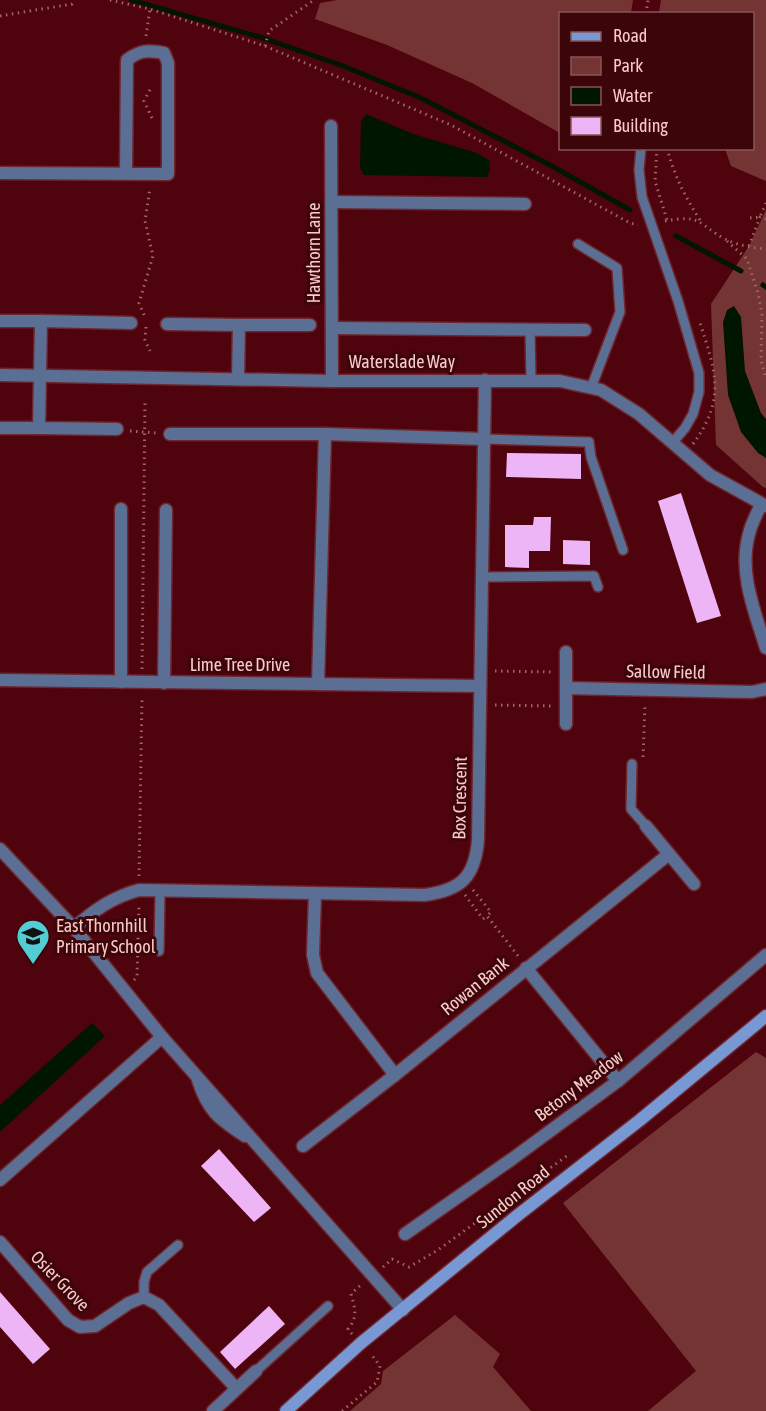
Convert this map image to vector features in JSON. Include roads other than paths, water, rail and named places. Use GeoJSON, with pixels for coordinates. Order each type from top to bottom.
{"type":"FeatureCollection","features":[{"type":"Feature","properties":{"kind":"street"},"geometry":{"type":"LineString","coordinates":[[0,173],[168,174],[168,63],[164,52],[139,51],[128,60],[126,173]]}},
{"type":"Feature","properties":{"kind":"street","name":"Hawthorn Lane"},"geometry":{"type":"LineString","coordinates":[[331,126],[332,381]]}},
{"type":"Feature","properties":{"kind":"street"},"geometry":{"type":"LineString","coordinates":[[332,202],[525,204]]}},
{"type":"Feature","properties":{"kind":"street"},"geometry":{"type":"LineString","coordinates":[[0,321],[131,323]]}},
{"type":"Feature","properties":{"kind":"street"},"geometry":{"type":"LineString","coordinates":[[39,428],[41,321]]}},
{"type":"Feature","properties":{"kind":"street"},"geometry":{"type":"LineString","coordinates":[[167,324],[310,325]]}},
{"type":"Feature","properties":{"kind":"street"},"geometry":{"type":"LineString","coordinates":[[238,379],[239,324]]}},
{"type":"Feature","properties":{"kind":"street"},"geometry":{"type":"LineString","coordinates":[[332,328],[585,330]]}},
{"type":"Feature","properties":{"kind":"street","name":"Waterslade Way"},"geometry":{"type":"LineString","coordinates":[[0,375],[332,381],[560,381],[601,390],[639,414],[710,475],[764,505]]}},
{"type":"Feature","properties":{"kind":"street","name":"Box Crescent"},"geometry":{"type":"LineString","coordinates":[[315,894],[425,895],[444,892],[461,882],[476,859],[485,380]]}},
{"type":"Feature","properties":{"kind":"street"},"geometry":{"type":"LineString","coordinates":[[0,428],[117,429]]}},
{"type":"Feature","properties":{"kind":"street"},"geometry":{"type":"LineString","coordinates":[[170,435],[324,435],[484,439]]}},
{"type":"Feature","properties":{"kind":"street"},"geometry":{"type":"LineString","coordinates":[[318,684],[324,435]]}},
{"type":"Feature","properties":{"kind":"street"},"geometry":{"type":"LineString","coordinates":[[764,505],[749,533],[746,559],[748,589],[766,648]]}},
{"type":"Feature","properties":{"kind":"street"},"geometry":{"type":"LineString","coordinates":[[121,509],[121,682]]}},
{"type":"Feature","properties":{"kind":"street"},"geometry":{"type":"LineString","coordinates":[[164,683],[166,510]]}},
{"type":"Feature","properties":{"kind":"street"},"geometry":{"type":"LineString","coordinates":[[566,652],[566,724]]}},
{"type":"Feature","properties":{"kind":"street","name":"Lime Tree Drive"},"geometry":{"type":"LineString","coordinates":[[0,680],[479,686]]}},
{"type":"Feature","properties":{"kind":"street","name":"Sallow Field"},"geometry":{"type":"LineString","coordinates":[[566,688],[752,692],[766,689]]}},
{"type":"Feature","properties":{"kind":"street"},"geometry":{"type":"LineString","coordinates":[[646,826],[694,884]]}},
{"type":"Feature","properties":{"kind":"street"},"geometry":{"type":"LineString","coordinates":[[0,849],[74,928],[162,1037],[196,1074],[205,1102],[216,1114],[261,1147],[403,1310]]}},
{"type":"Feature","properties":{"kind":"street","name":"Rowan Bank"},"geometry":{"type":"LineString","coordinates":[[303,1146],[394,1076],[669,854]]}},
{"type":"Feature","properties":{"kind":"street"},"geometry":{"type":"LineString","coordinates":[[74,928],[90,913],[118,895],[139,890],[315,894],[313,955],[317,973],[394,1076]]}},
{"type":"Feature","properties":{"kind":"street","name":"Betony Meadow"},"geometry":{"type":"LineString","coordinates":[[405,1234],[618,1081],[766,955]]}},
{"type":"Feature","properties":{"kind":"street"},"geometry":{"type":"LineString","coordinates":[[526,968],[618,1081]]}},
{"type":"Feature","properties":{"kind":"street","name":"Sundon Road"},"geometry":{"type":"LineString","coordinates":[[286,1411],[361,1343],[766,1016]]}},
{"type":"Feature","properties":{"kind":"street"},"geometry":{"type":"LineString","coordinates":[[0,1180],[162,1037]]}},
{"type":"Feature","properties":{"kind":"street","name":"Osier Grove"},"geometry":{"type":"LineString","coordinates":[[0,1242],[68,1320],[80,1327],[95,1326],[129,1303],[144,1298]]}},
{"type":"Feature","properties":{"kind":"street"},"geometry":{"type":"LineString","coordinates":[[144,1298],[159,1305],[236,1388]]}},
{"type":"Feature","properties":{"kind":"street"},"geometry":{"type":"LineString","coordinates":[[213,1411],[256,1371]]}},
{"type":"Feature","properties":{"kind":"lane"},"geometry":{"type":"LineString","coordinates":[[641,150],[639,171],[642,196],[678,301],[699,373],[699,392],[693,414],[673,442]]}},
{"type":"Feature","properties":{"kind":"lane"},"geometry":{"type":"LineString","coordinates":[[578,243],[617,268],[620,312],[591,388]]}},
{"type":"Feature","properties":{"kind":"lane"},"geometry":{"type":"LineString","coordinates":[[530,329],[531,380]]}},
{"type":"Feature","properties":{"kind":"lane"},"geometry":{"type":"LineString","coordinates":[[484,439],[589,442],[591,457],[623,550]]}},
{"type":"Feature","properties":{"kind":"lane"},"geometry":{"type":"LineString","coordinates":[[481,577],[594,576],[598,587]]}},
{"type":"Feature","properties":{"kind":"lane"},"geometry":{"type":"LineString","coordinates":[[632,764],[631,809],[646,826]]}},
{"type":"Feature","properties":{"kind":"lane"},"geometry":{"type":"LineString","coordinates":[[159,951],[160,891]]}},
{"type":"Feature","properties":{"kind":"lane"},"geometry":{"type":"LineString","coordinates":[[144,1298],[144,1281],[147,1272],[178,1245]]}},
{"type":"Feature","properties":{"kind":"lane"},"geometry":{"type":"LineString","coordinates":[[256,1371],[328,1306]]}},
{"type":"Feature","properties":{"kind":"water"},"geometry":{"type":"Polygon","coordinates":[[[366,114],[413,134],[477,153],[489,160],[490,170],[487,177],[364,175],[360,168],[361,121],[366,114]]]}},
{"type":"Feature","properties":{"kind":"water"},"geometry":{"type":"Polygon","coordinates":[[[734,306],[741,317],[745,371],[761,413],[766,419],[766,458],[758,453],[741,432],[728,395],[723,322],[727,310],[734,306]]]}},
{"type":"Feature","properties":{"kind":"water"},"geometry":{"type":"Polygon","coordinates":[[[92,1023],[105,1036],[0,1132],[0,1105],[92,1023]]]}},
{"type":"Feature","properties":{"kind":"waterway"},"geometry":{"type":"LineString","coordinates":[[131,0],[263,38],[343,66],[421,98],[550,165],[630,210]]}},
{"type":"Feature","properties":{"kind":"waterway"},"geometry":{"type":"LineString","coordinates":[[676,236],[741,271]]}},
{"type":"Feature","properties":{"kind":"place","name":"East Thornhill Primary School"},"geometry":{"type":"Point","coordinates":[33,965]}}]}
